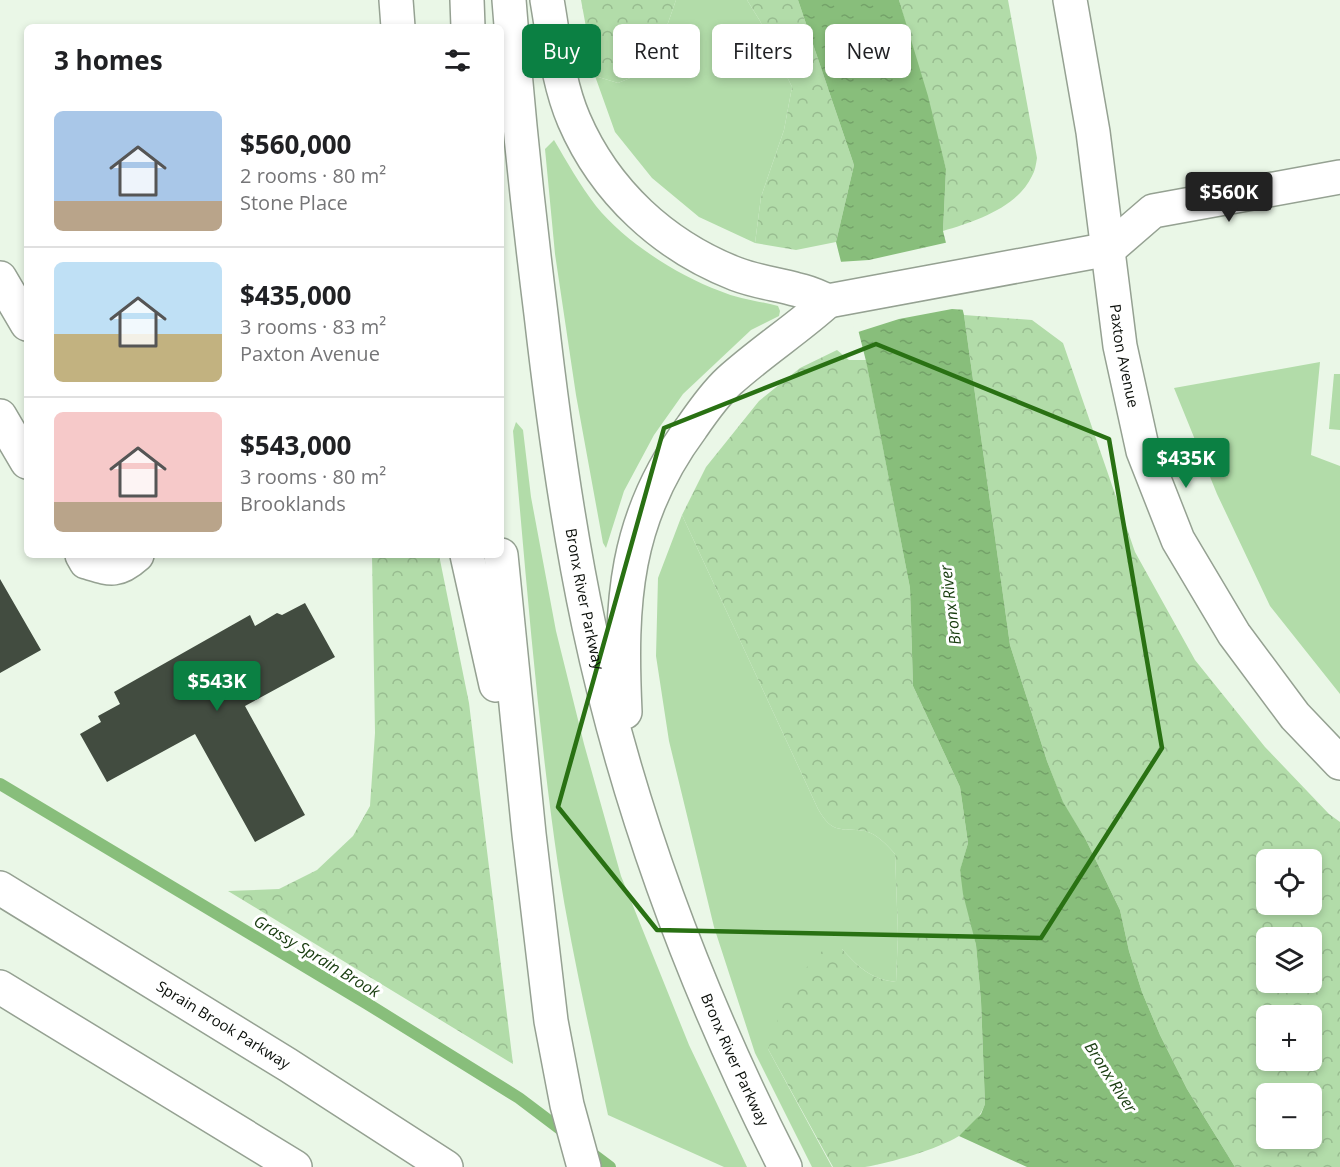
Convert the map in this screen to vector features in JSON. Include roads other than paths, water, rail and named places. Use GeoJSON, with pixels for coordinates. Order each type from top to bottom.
{"type":"FeatureCollection","features":[{"type":"Feature","properties":{"kind":"main road"},"geometry":{"type":"LineString","coordinates":[[396,0],[398,24]]}},
{"type":"Feature","properties":{"kind":"main road"},"geometry":{"type":"LineString","coordinates":[[466,0],[468,24]]}},
{"type":"Feature","properties":{"kind":"main road","name":"Bronx River Parkway"},"geometry":{"type":"LineString","coordinates":[[509,0],[526,192],[564,491],[590,628],[627,771],[666,892],[729,1051],[785,1167]]}},
{"type":"Feature","properties":{"kind":"main road"},"geometry":{"type":"LineString","coordinates":[[547,0],[557,59],[574,120],[607,178],[630,205],[657,229],[687,250],[711,262],[766,284],[800,290],[828,301],[1109,249],[1154,211],[1340,177]]}},
{"type":"Feature","properties":{"kind":"main road","name":"Paxton Avenue"},"geometry":{"type":"LineString","coordinates":[[1070,0],[1093,132],[1120,346],[1143,451],[1178,540],[1234,634],[1295,716],[1340,763]]}},
{"type":"Feature","properties":{"kind":"main road"},"geometry":{"type":"LineString","coordinates":[[0,278],[24,319]]}},
{"type":"Feature","properties":{"kind":"main road"},"geometry":{"type":"LineString","coordinates":[[627,771],[622,655],[623,615],[627,578],[644,511],[660,475],[680,443],[728,382],[805,322],[828,301]]}},
{"type":"Feature","properties":{"kind":"main road"},"geometry":{"type":"LineString","coordinates":[[0,416],[24,457]]}},
{"type":"Feature","properties":{"kind":"main road"},"geometry":{"type":"LineString","coordinates":[[84,558],[86,562],[106,568],[124,566],[133,558]]}},
{"type":"Feature","properties":{"kind":"main road"},"geometry":{"type":"LineString","coordinates":[[468,558],[529,834]]}},
{"type":"Feature","properties":{"kind":"main road"},"geometry":{"type":"LineString","coordinates":[[501,558],[529,834],[551,1020],[567,1105],[584,1167]]}},
{"type":"Feature","properties":{"kind":"main road","name":"Sprain Brook Parkway"},"geometry":{"type":"LineString","coordinates":[[0,888],[298,1071],[446,1167]]}},
{"type":"Feature","properties":{"kind":"main road"},"geometry":{"type":"LineString","coordinates":[[0,987],[295,1167]]}},
{"type":"Feature","properties":{"kind":"water","name":"Bronx River"},"geometry":{"type":"Polygon","coordinates":[[[798,0],[899,0],[906,24],[825,24],[825,78],[911,78],[911,40],[946,169],[943,231],[964,315],[1010,645],[1047,761],[1063,802],[1086,840],[1120,910],[1129,951],[1142,992],[1160,1035],[1187,1089],[1235,1167],[1027,1167],[959,1136],[981,1114],[985,1104],[981,1001],[976,945],[963,894],[960,870],[968,843],[960,787],[913,686],[910,588],[866,361],[836,242],[854,165],[813,44],[813,24],[806,24],[798,0]]]}},
{"type":"Feature","properties":{"kind":"waterway","name":"Grassy Sprain Brook"},"geometry":{"type":"LineString","coordinates":[[0,784],[366,1003],[519,1098],[568,1135]]}},
{"type":"Feature","properties":{"kind":"waterway","name":"Grassy Sprain Brook"},"geometry":{"type":"LineString","coordinates":[[586,1149],[610,1167]]}}]}
